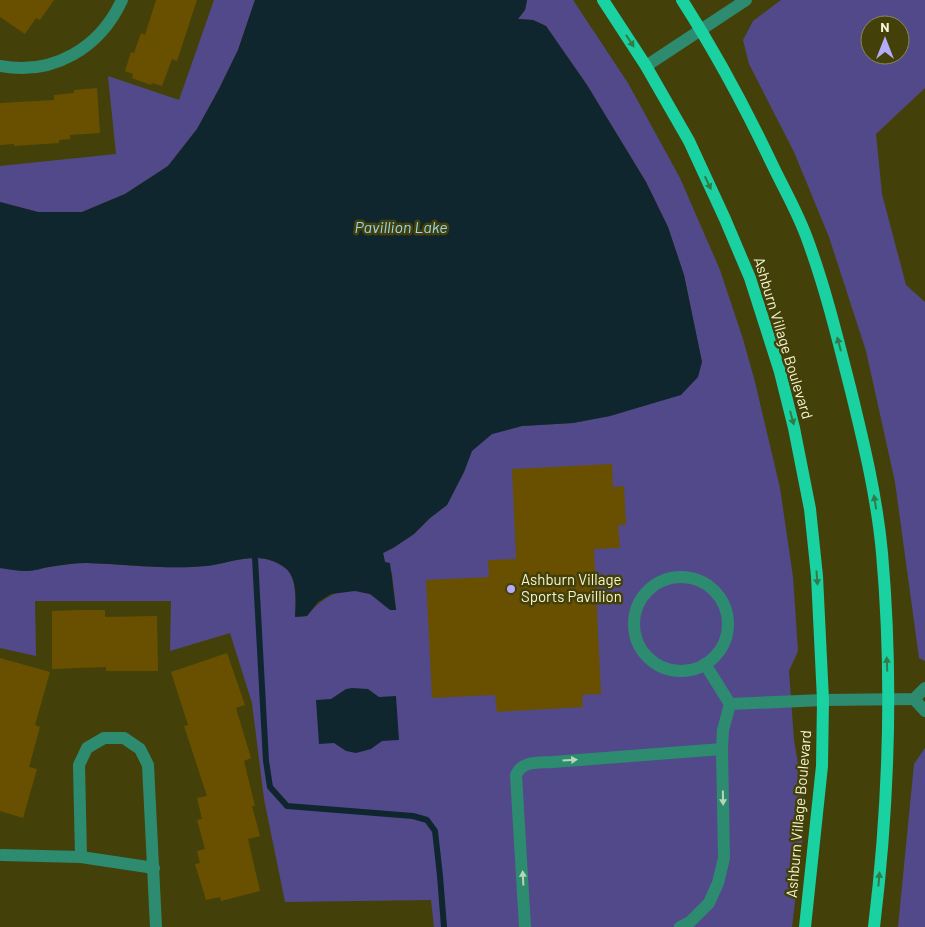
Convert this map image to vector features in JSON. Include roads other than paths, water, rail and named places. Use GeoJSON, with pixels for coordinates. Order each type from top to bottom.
{"type":"FeatureCollection","features":[{"type":"Feature","properties":{"kind":"main road","name":"Ashburn Village Boulevard"},"geometry":{"type":"LineString","coordinates":[[603,0],[646,66],[689,141],[725,219],[750,278],[780,372],[794,428],[810,509],[817,576],[823,700],[822,766],[805,927]]}},
{"type":"Feature","properties":{"kind":"main road"},"geometry":{"type":"LineString","coordinates":[[682,0],[702,30],[753,125],[807,239],[828,301],[862,436],[875,500],[882,553],[889,699],[884,823],[874,927]]}},
{"type":"Feature","properties":{"kind":"street"},"geometry":{"type":"LineString","coordinates":[[0,66],[19,68],[43,67],[56,63],[81,50],[104,31],[117,13],[122,0]]}},
{"type":"Feature","properties":{"kind":"street"},"geometry":{"type":"LineString","coordinates":[[646,66],[746,0]]}},
{"type":"Feature","properties":{"kind":"street"},"geometry":{"type":"LineString","coordinates":[[678,577],[692,578],[706,584],[717,594],[725,606],[728,620],[727,635],[721,649],[711,660],[704,664],[684,671],[669,669],[655,663],[644,654],[637,641],[634,627],[635,612],[641,598],[651,587],[663,580],[678,577]]}},
{"type":"Feature","properties":{"kind":"street"},"geometry":{"type":"LineString","coordinates":[[680,927],[690,922],[709,903],[718,883],[724,858],[722,749],[723,730],[730,704],[704,664]]}},
{"type":"Feature","properties":{"kind":"street"},"geometry":{"type":"LineString","coordinates":[[730,704],[914,699],[925,688]]}},
{"type":"Feature","properties":{"kind":"street"},"geometry":{"type":"LineString","coordinates":[[914,699],[925,712]]}},
{"type":"Feature","properties":{"kind":"street"},"geometry":{"type":"LineString","coordinates":[[81,857],[79,765],[87,748],[104,738],[124,738],[140,749],[148,766],[156,927]]}},
{"type":"Feature","properties":{"kind":"street"},"geometry":{"type":"LineString","coordinates":[[526,927],[516,775],[520,768],[527,764],[536,763],[722,749]]}},
{"type":"Feature","properties":{"kind":"street"},"geometry":{"type":"LineString","coordinates":[[2,855],[81,857],[154,868]]}},
{"type":"Feature","properties":{"kind":"water","name":"Pavillion Lake"},"geometry":{"type":"Polygon","coordinates":[[[255,0],[527,0],[525,10],[518,19],[533,20],[546,26],[587,85],[646,182],[668,227],[684,275],[702,362],[698,377],[681,395],[610,416],[573,423],[522,426],[492,434],[472,451],[464,472],[447,505],[414,534],[383,553],[385,562],[390,563],[396,610],[390,610],[370,594],[355,591],[331,594],[318,602],[307,616],[295,617],[295,590],[292,576],[284,567],[265,559],[245,559],[191,567],[77,563],[30,571],[0,568],[0,202],[38,212],[82,212],[125,194],[168,166],[197,129],[219,89],[238,50],[255,0]]]}},
{"type":"Feature","properties":{"kind":"water"},"geometry":{"type":"Polygon","coordinates":[[[346,689],[368,689],[379,697],[396,696],[399,740],[382,741],[371,749],[356,753],[346,751],[334,743],[319,744],[316,700],[331,699],[346,689]]]}},
{"type":"Feature","properties":{"kind":"waterway"},"geometry":{"type":"LineString","coordinates":[[255,558],[266,761],[270,787],[287,806],[413,816],[427,820],[435,831],[444,927]]}},
{"type":"Feature","properties":{"kind":"place","name":"Ashburn Village Sports Pavillion"},"geometry":{"type":"Point","coordinates":[511,589]}}]}
